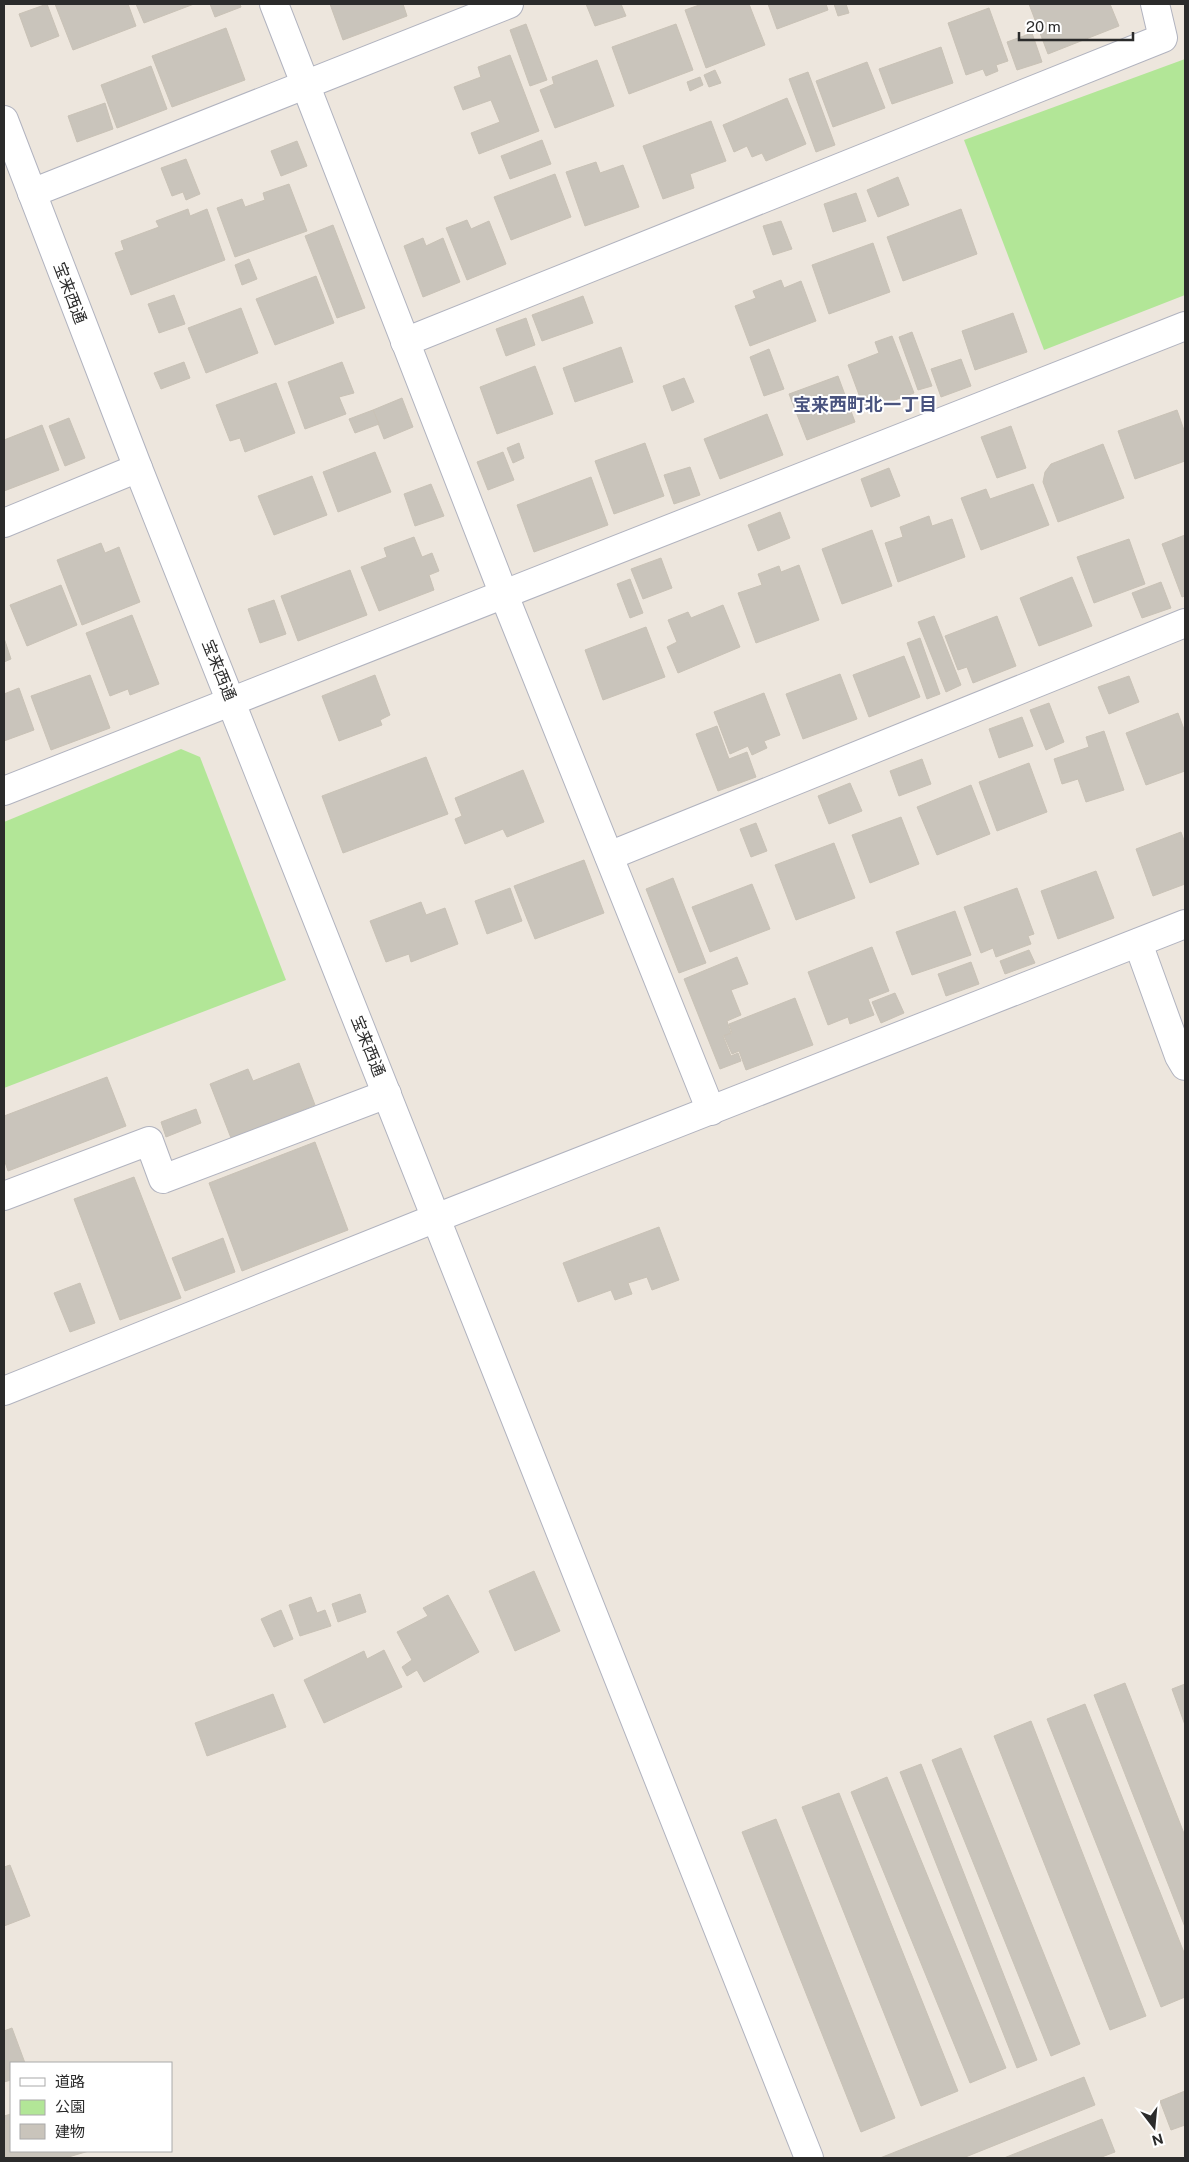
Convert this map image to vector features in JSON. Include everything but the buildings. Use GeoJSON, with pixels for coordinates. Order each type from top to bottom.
{"type":"FeatureCollection","features":[{"type":"Feature","properties":{"kind":"street"},"geometry":{"type":"LineString","coordinates":[[274,4],[504,595],[712,1111]]}},
{"type":"Feature","properties":{"kind":"street"},"geometry":{"type":"LineString","coordinates":[[32,193],[509,4]]}},
{"type":"Feature","properties":{"kind":"street"},"geometry":{"type":"LineString","coordinates":[[405,342],[1164,38],[1155,4]]}},
{"type":"Feature","properties":{"kind":"street","name":"宝来西通"},"geometry":{"type":"LineString","coordinates":[[4,120],[138,468],[809,2158]]}},
{"type":"Feature","properties":{"kind":"street"},"geometry":{"type":"LineString","coordinates":[[4,790],[1185,326]]}},
{"type":"Feature","properties":{"kind":"street"},"geometry":{"type":"LineString","coordinates":[[4,523],[138,468]]}},
{"type":"Feature","properties":{"kind":"street"},"geometry":{"type":"LineString","coordinates":[[609,856],[1185,623]]}},
{"type":"Feature","properties":{"kind":"street"},"geometry":{"type":"LineString","coordinates":[[4,1390],[1185,924]]}},
{"type":"Feature","properties":{"kind":"street"},"geometry":{"type":"LineString","coordinates":[[1138,943],[1179,1056],[1185,1066]]}},
{"type":"Feature","properties":{"kind":"street"},"geometry":{"type":"LineString","coordinates":[[4,1196],[149,1141],[164,1179],[387,1094]]}},
{"type":"Feature","properties":{"kind":"green space"},"geometry":{"type":"Polygon","coordinates":[[[1185,59],[1185,295],[1044,350],[964,140],[1185,59]]]}},
{"type":"Feature","properties":{"kind":"green space"},"geometry":{"type":"Polygon","coordinates":[[[181,749],[200,757],[286,980],[4,1088],[4,822],[181,749]]]}},
{"type":"Feature","properties":{"kind":"district","name":"宝来西町北一丁目"},"geometry":{"type":"Point","coordinates":[865,404]}}]}
